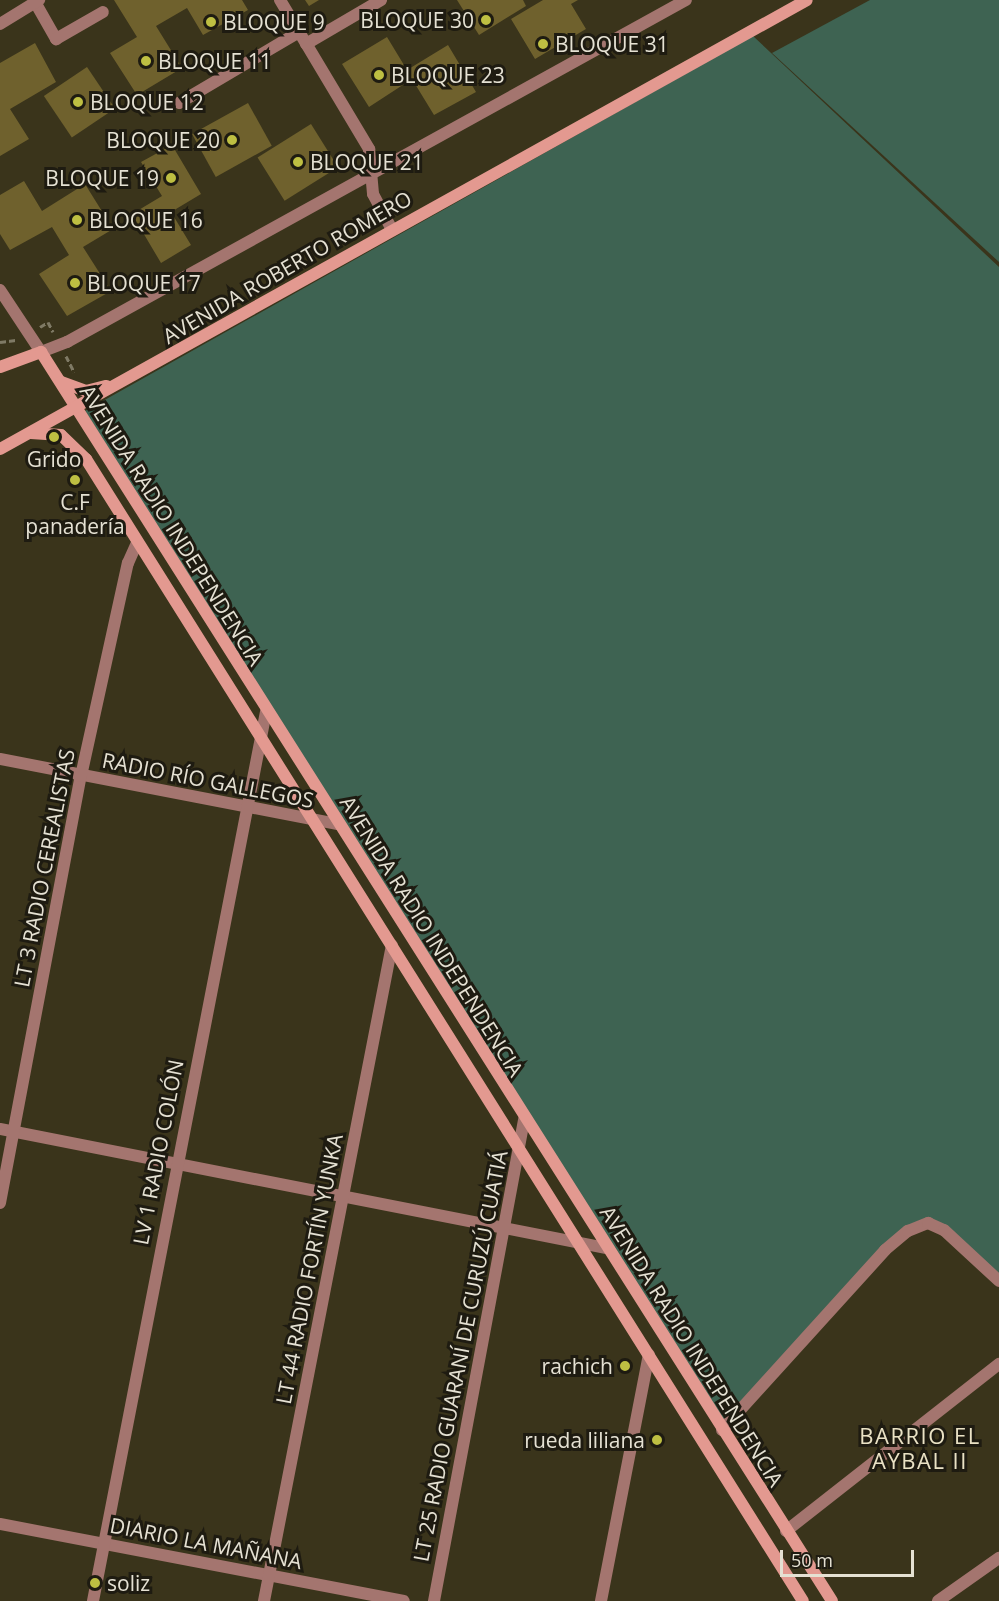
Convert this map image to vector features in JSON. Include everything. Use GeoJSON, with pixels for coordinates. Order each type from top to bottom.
{"type":"FeatureCollection","features":[{"type":"Feature","properties":{"kind":"main road","name":"AVENIDA ROBERTO ROMERO"},"geometry":{"type":"LineString","coordinates":[[0,449],[807,0]]}},
{"type":"Feature","properties":{"kind":"main road"},"geometry":{"type":"LineString","coordinates":[[0,367],[41,352]]}},
{"type":"Feature","properties":{"kind":"main road","name":"AVENIDA RADIO INDEPENDENCIA"},"geometry":{"type":"LineString","coordinates":[[41,352],[266,712],[832,1601]]}},
{"type":"Feature","properties":{"kind":"main road","name":"AVENIDA ROBERTO ROMERO"},"geometry":{"type":"LineString","coordinates":[[57,380],[68,388],[86,391],[133,376]]}},
{"type":"Feature","properties":{"kind":"main road","name":"AVENIDA RADIO INDEPENDENCIA"},"geometry":{"type":"LineString","coordinates":[[0,437],[62,435],[79,449],[519,1145],[803,1601]]}},
{"type":"Feature","properties":{"kind":"street"},"geometry":{"type":"LineString","coordinates":[[280,0],[369,149],[373,194],[392,229]]}},
{"type":"Feature","properties":{"kind":"street"},"geometry":{"type":"LineString","coordinates":[[306,44],[381,0]]}},
{"type":"Feature","properties":{"kind":"street"},"geometry":{"type":"LineString","coordinates":[[0,24],[37,1],[56,39],[103,12]]}},
{"type":"Feature","properties":{"kind":"street"},"geometry":{"type":"LineString","coordinates":[[41,352],[76,338],[678,2]]}},
{"type":"Feature","properties":{"kind":"street"},"geometry":{"type":"LineString","coordinates":[[179,103],[299,32]]}},
{"type":"Feature","properties":{"kind":"street","name":"AVENIDA RADIO INDEPENDENCIA"},"geometry":{"type":"LineString","coordinates":[[0,290],[41,352]]}},
{"type":"Feature","properties":{"kind":"street","name":"LT 3 RADIO CEREALISTAS"},"geometry":{"type":"LineString","coordinates":[[0,1203],[81,776],[128,562],[137,543]]}},
{"type":"Feature","properties":{"kind":"street","name":"LV 1 RADIO COLÓN"},"geometry":{"type":"LineString","coordinates":[[93,1601],[176,1163],[266,712]]}},
{"type":"Feature","properties":{"kind":"street","name":"RADIO RÍO GALLEGOS"},"geometry":{"type":"LineString","coordinates":[[0,759],[338,824]]}},
{"type":"Feature","properties":{"kind":"street","name":"LT 44 RADIO FORTÍN YUNKA"},"geometry":{"type":"LineString","coordinates":[[264,1601],[392,945]]}},
{"type":"Feature","properties":{"kind":"street","name":"LT 25 RADIO GUARANÍ DE CURUZÚ CUATIÁ"},"geometry":{"type":"LineString","coordinates":[[434,1601],[524,1118]]}},
{"type":"Feature","properties":{"kind":"street"},"geometry":{"type":"LineString","coordinates":[[0,1129],[606,1248]]}},
{"type":"Feature","properties":{"kind":"street"},"geometry":{"type":"LineString","coordinates":[[722,1430],[885,1250],[908,1231],[928,1223],[962,1243],[999,1281]]}},
{"type":"Feature","properties":{"kind":"street"},"geometry":{"type":"LineString","coordinates":[[601,1601],[649,1355]]}},
{"type":"Feature","properties":{"kind":"street"},"geometry":{"type":"LineString","coordinates":[[786,1531],[999,1364]]}},
{"type":"Feature","properties":{"kind":"street","name":"DIARIO LA MAÑANA"},"geometry":{"type":"LineString","coordinates":[[0,1524],[404,1601]]}},
{"type":"Feature","properties":{"kind":"street"},"geometry":{"type":"LineString","coordinates":[[938,1601],[999,1558]]}},
{"type":"Feature","properties":{"kind":"green space"},"geometry":{"type":"Polygon","coordinates":[[[870,0],[999,0],[999,262],[772,53],[870,0]]]}},
{"type":"Feature","properties":{"kind":"green space"},"geometry":{"type":"Polygon","coordinates":[[[753,36],[999,267],[999,1275],[948,1228],[906,1228],[722,1426],[85,411],[753,36]]]}},
{"type":"Feature","properties":{"kind":"building"},"geometry":{"type":"Polygon","coordinates":[[[114,0],[242,0],[248,10],[203,35],[187,8],[156,26],[182,68],[137,95],[110,53],[137,37],[114,0]]]}},
{"type":"Feature","properties":{"kind":"building"},"geometry":{"type":"Polygon","coordinates":[[[305,0],[319,0],[309,6],[305,0]]]}},
{"type":"Feature","properties":{"kind":"building","name":"BLOQUE 30"},"geometry":{"type":"Polygon","coordinates":[[[457,0],[523,0],[526,6],[479,35],[457,0]]]}},
{"type":"Feature","properties":{"kind":"building","name":"BLOQUE 31"},"geometry":{"type":"Polygon","coordinates":[[[543,0],[578,0],[571,4],[586,29],[535,59],[511,19],[543,0]]]}},
{"type":"Feature","properties":{"kind":"building"},"geometry":{"type":"Polygon","coordinates":[[[387,37],[407,70],[448,45],[476,92],[434,115],[412,79],[369,107],[342,64],[387,37]]]}},
{"type":"Feature","properties":{"kind":"building"},"geometry":{"type":"Polygon","coordinates":[[[35,43],[56,82],[10,109],[29,139],[0,156],[0,63],[35,43]]]}},
{"type":"Feature","properties":{"kind":"building","name":"BLOQUE 12"},"geometry":{"type":"Polygon","coordinates":[[[87,67],[115,108],[72,138],[44,96],[87,67]]]}},
{"type":"Feature","properties":{"kind":"building","name":"BLOQUE 20"},"geometry":{"type":"Polygon","coordinates":[[[248,103],[272,146],[216,177],[192,134],[248,103]]]}},
{"type":"Feature","properties":{"kind":"building","name":"BLOQUE 21"},"geometry":{"type":"Polygon","coordinates":[[[311,124],[338,167],[285,201],[258,157],[311,124]]]}},
{"type":"Feature","properties":{"kind":"building"},"geometry":{"type":"Polygon","coordinates":[[[172,145],[201,194],[171,212],[191,245],[161,263],[132,214],[162,196],[141,162],[172,145]]]}},
{"type":"Feature","properties":{"kind":"building"},"geometry":{"type":"Polygon","coordinates":[[[24,181],[42,211],[85,184],[113,229],[83,247],[111,291],[67,316],[39,274],[69,255],[52,227],[10,250],[0,234],[0,195],[24,181]]]}},
{"type":"Feature","properties":{"kind":"place","name":"BLOQUE 30"},"geometry":{"type":"Point","coordinates":[486,20]}},
{"type":"Feature","properties":{"kind":"place","name":"BLOQUE 9"},"geometry":{"type":"Point","coordinates":[211,22]}},
{"type":"Feature","properties":{"kind":"place","name":"BLOQUE 31"},"geometry":{"type":"Point","coordinates":[543,44]}},
{"type":"Feature","properties":{"kind":"place","name":"BLOQUE 11"},"geometry":{"type":"Point","coordinates":[146,61]}},
{"type":"Feature","properties":{"kind":"place","name":"BLOQUE 23"},"geometry":{"type":"Point","coordinates":[379,75]}},
{"type":"Feature","properties":{"kind":"place","name":"BLOQUE 12"},"geometry":{"type":"Point","coordinates":[78,102]}},
{"type":"Feature","properties":{"kind":"place","name":"BLOQUE 20"},"geometry":{"type":"Point","coordinates":[232,140]}},
{"type":"Feature","properties":{"kind":"place","name":"BLOQUE 21"},"geometry":{"type":"Point","coordinates":[298,162]}},
{"type":"Feature","properties":{"kind":"place","name":"BLOQUE 19"},"geometry":{"type":"Point","coordinates":[171,178]}},
{"type":"Feature","properties":{"kind":"place","name":"BLOQUE 16"},"geometry":{"type":"Point","coordinates":[77,220]}},
{"type":"Feature","properties":{"kind":"place","name":"BLOQUE 17"},"geometry":{"type":"Point","coordinates":[75,283]}},
{"type":"Feature","properties":{"kind":"place","name":"Grido"},"geometry":{"type":"Point","coordinates":[54,437]}},
{"type":"Feature","properties":{"kind":"place","name":"C.F panadería"},"geometry":{"type":"Point","coordinates":[75,480]}},
{"type":"Feature","properties":{"kind":"place","name":"rachich"},"geometry":{"type":"Point","coordinates":[625,1366]}},
{"type":"Feature","properties":{"kind":"place","name":"rueda liliana"},"geometry":{"type":"Point","coordinates":[657,1440]}},
{"type":"Feature","properties":{"kind":"place","name":"soliz"},"geometry":{"type":"Point","coordinates":[95,1583]}},
{"type":"Feature","properties":{"kind":"district","name":"BARRIO EL AYBAL II"},"geometry":{"type":"Point","coordinates":[920,1448]}}]}
